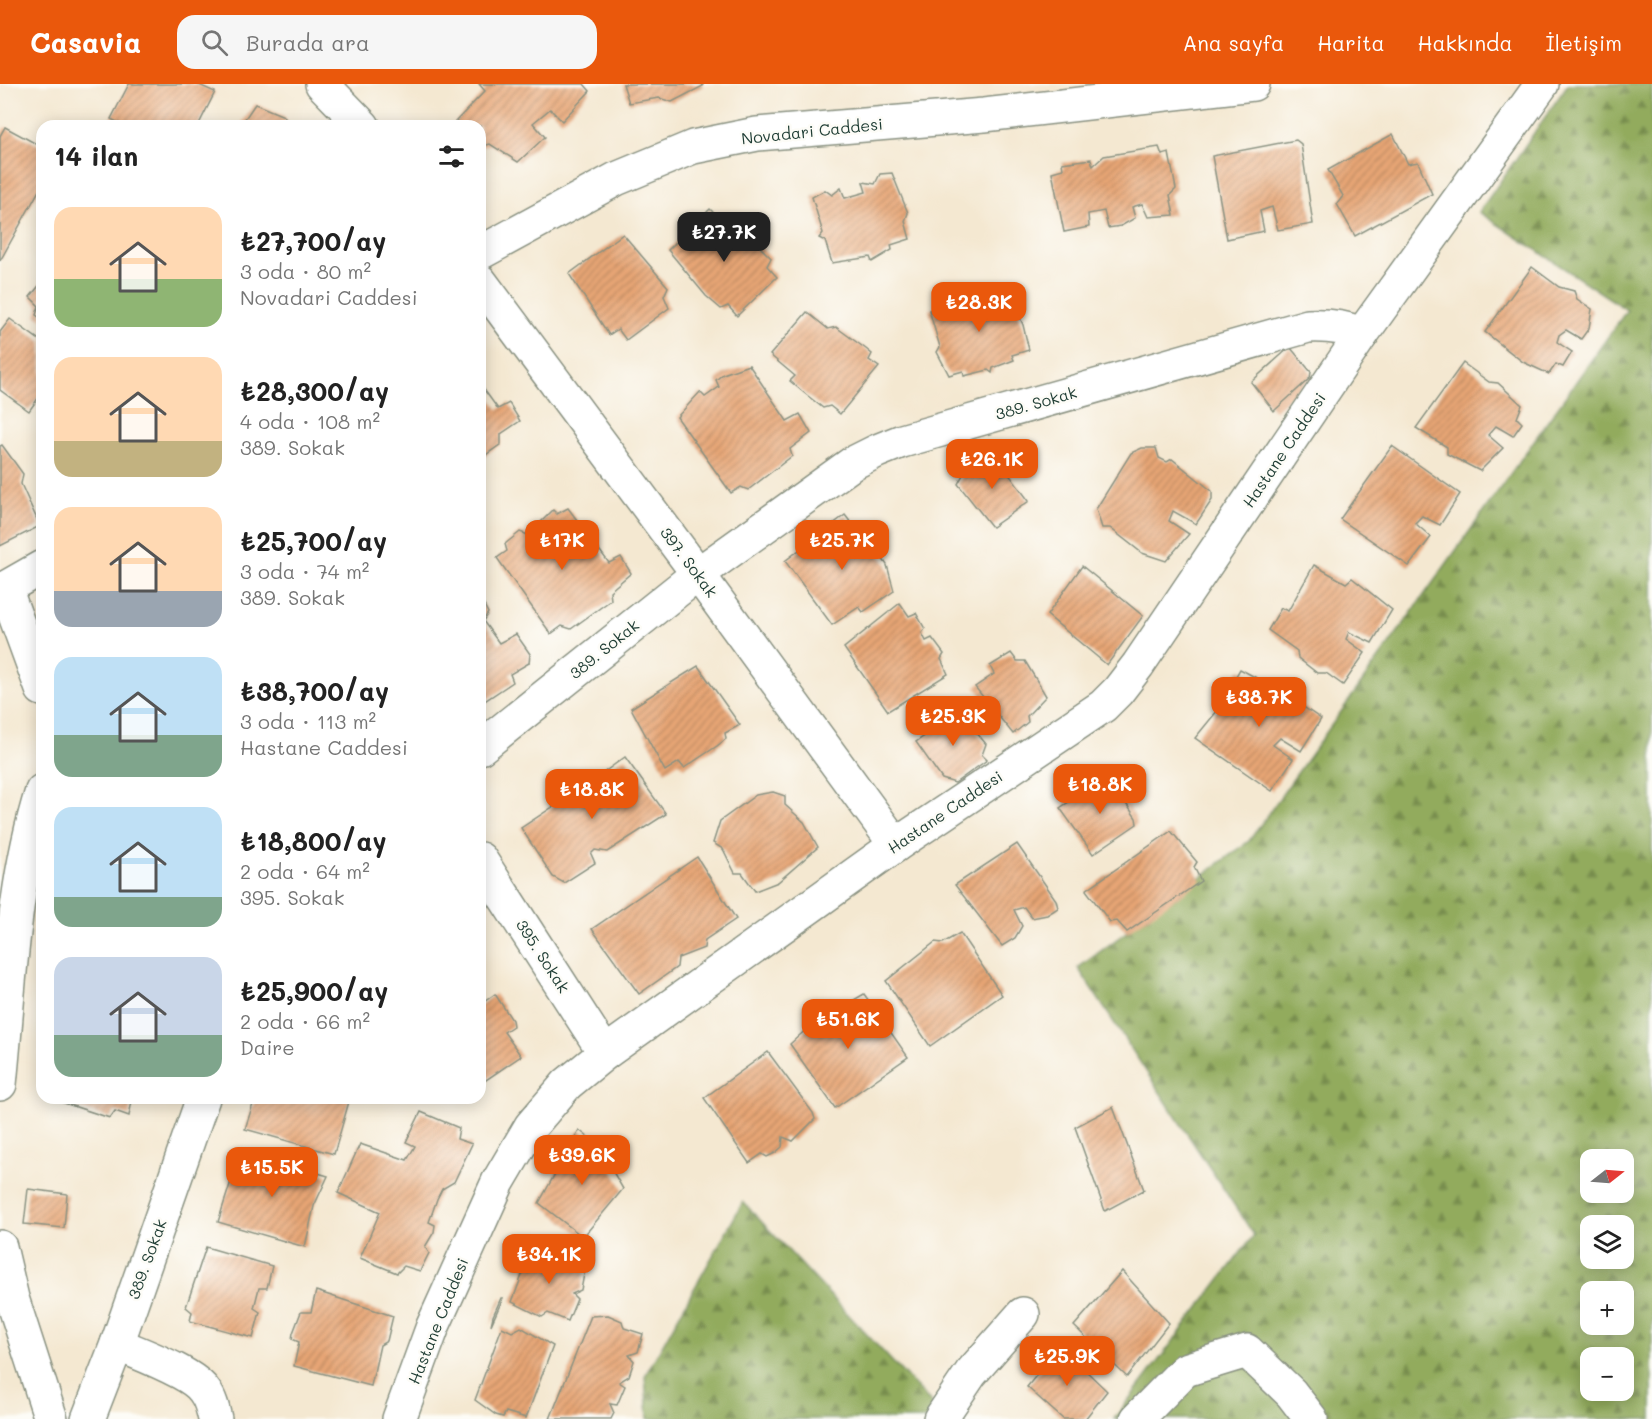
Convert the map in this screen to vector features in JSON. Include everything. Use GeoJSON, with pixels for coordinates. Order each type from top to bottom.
{"type":"FeatureCollection","features":[{"type":"Feature","properties":{"kind":"street"},"geometry":{"type":"LineString","coordinates":[[322,84],[357,120]]}},
{"type":"Feature","properties":{"kind":"street"},"geometry":{"type":"LineString","coordinates":[[1065,105],[1091,84]]}},
{"type":"Feature","properties":{"kind":"street","name":"Novadari Caddesi"},"geometry":{"type":"LineString","coordinates":[[486,250],[616,178],[693,147],[757,134],[947,118],[1253,84]]}},
{"type":"Feature","properties":{"kind":"street","name":"Hastane Caddesi"},"geometry":{"type":"LineString","coordinates":[[399,1419],[434,1326],[498,1182],[531,1126],[567,1084],[605,1053],[896,845],[1103,706],[1118,691],[1138,665],[1362,334],[1542,84]]}},
{"type":"Feature","properties":{"kind":"street","name":"397. Sokak"},"geometry":{"type":"LineString","coordinates":[[486,289],[896,845]]}},
{"type":"Feature","properties":{"kind":"street","name":"389. Sokak"},"geometry":{"type":"LineString","coordinates":[[486,743],[698,574],[853,463],[876,451],[902,441],[1308,326],[1328,325],[1348,328],[1362,334]]}},
{"type":"Feature","properties":{"kind":"street"},"geometry":{"type":"LineString","coordinates":[[36,570],[3,589],[36,674]]}},
{"type":"Feature","properties":{"kind":"street"},"geometry":{"type":"LineString","coordinates":[[0,1084],[24,859],[36,814]]}},
{"type":"Feature","properties":{"kind":"street","name":"395. Sokak"},"geometry":{"type":"LineString","coordinates":[[486,868],[605,1053]]}},
{"type":"Feature","properties":{"kind":"street","name":"389. Sokak"},"geometry":{"type":"LineString","coordinates":[[87,1419],[117,1344],[201,1104]]}},
{"type":"Feature","properties":{"kind":"street"},"geometry":{"type":"LineString","coordinates":[[0,1247],[12,1298],[51,1419]]}},
{"type":"Feature","properties":{"kind":"street"},"geometry":{"type":"LineString","coordinates":[[940,1419],[971,1374],[1023,1314]]}},
{"type":"Feature","properties":{"kind":"street"},"geometry":{"type":"LineString","coordinates":[[117,1344],[194,1380],[205,1391],[212,1404],[215,1419]]}},
{"type":"Feature","properties":{"kind":"street"},"geometry":{"type":"LineString","coordinates":[[1137,1419],[1185,1370],[1247,1351],[1291,1392],[1311,1419]]}},
{"type":"Feature","properties":{"kind":"green space"},"geometry":{"type":"Polygon","coordinates":[[[1568,84],[1652,84],[1652,1419],[1114,1419],[1254,1235],[1078,968],[1249,841],[1627,310],[1479,212],[1568,84]]]}},
{"type":"Feature","properties":{"kind":"green space"},"geometry":{"type":"Polygon","coordinates":[[[743,1202],[946,1419],[648,1419],[645,1376],[743,1202]]]}},
{"type":"Feature","properties":{"kind":"building"},"geometry":{"type":"Polygon","coordinates":[[[129,84],[197,84],[215,92],[201,120],[111,119],[129,84]]]}},
{"type":"Feature","properties":{"kind":"building"},"geometry":{"type":"Polygon","coordinates":[[[479,84],[584,84],[590,91],[562,121],[550,109],[533,123],[545,137],[518,162],[490,144],[486,145],[486,120],[457,120],[485,91],[479,84]]]}},
{"type":"Feature","properties":{"kind":"building"},"geometry":{"type":"Polygon","coordinates":[[[623,84],[702,84],[703,86],[672,102],[659,98],[629,103],[623,84]]]}},
{"type":"Feature","properties":{"kind":"building"},"geometry":{"type":"Polygon","coordinates":[[[255,104],[284,116],[286,120],[244,120],[255,104]]]}},
{"type":"Feature","properties":{"kind":"building"},"geometry":{"type":"Polygon","coordinates":[[[5,127],[36,144],[36,196],[0,261],[0,136],[5,127]]]}},
{"type":"Feature","properties":{"kind":"building"},"geometry":{"type":"Polygon","coordinates":[[[1393,134],[1408,164],[1418,162],[1432,194],[1355,236],[1337,204],[1343,196],[1328,170],[1393,134]]]}},
{"type":"Feature","properties":{"kind":"building"},"geometry":{"type":"Polygon","coordinates":[[[1296,140],[1301,144],[1313,224],[1278,230],[1272,207],[1260,211],[1264,231],[1227,239],[1212,156],[1296,140]]]}},
{"type":"Feature","properties":{"kind":"building"},"geometry":{"type":"Polygon","coordinates":[[[1159,147],[1162,155],[1169,153],[1176,189],[1170,195],[1174,215],[1148,217],[1142,204],[1132,207],[1135,218],[1121,226],[1108,228],[1104,211],[1088,214],[1089,227],[1064,232],[1052,172],[1063,169],[1062,163],[1091,159],[1093,166],[1104,156],[1159,147]]]}},
{"type":"Feature","properties":{"kind":"building"},"geometry":{"type":"Polygon","coordinates":[[[892,173],[908,213],[905,221],[910,239],[891,245],[892,250],[872,262],[870,257],[832,263],[825,241],[819,238],[823,233],[812,197],[825,190],[832,195],[841,188],[845,198],[866,192],[863,182],[875,184],[880,174],[892,173]]]}},
{"type":"Feature","properties":{"kind":"building"},"geometry":{"type":"Polygon","coordinates":[[[710,209],[732,232],[740,227],[771,258],[767,266],[777,277],[737,316],[728,306],[721,309],[706,296],[668,250],[710,209]]]}},
{"type":"Feature","properties":{"kind":"building"},"geometry":{"type":"Polygon","coordinates":[[[623,234],[668,287],[664,296],[669,308],[626,340],[618,329],[609,335],[569,274],[623,234]]]}},
{"type":"Feature","properties":{"kind":"building"},"geometry":{"type":"Polygon","coordinates":[[[1532,267],[1559,287],[1574,291],[1577,299],[1592,309],[1589,328],[1581,339],[1566,330],[1559,335],[1557,342],[1572,352],[1563,367],[1556,364],[1549,374],[1523,362],[1485,332],[1532,267]]]}},
{"type":"Feature","properties":{"kind":"building"},"geometry":{"type":"Polygon","coordinates":[[[1008,286],[1023,325],[1029,350],[1012,355],[1014,360],[993,368],[992,373],[988,370],[964,376],[963,371],[949,375],[937,352],[940,347],[929,310],[959,301],[962,309],[981,304],[978,295],[1008,286]]]}},
{"type":"Feature","properties":{"kind":"building"},"geometry":{"type":"Polygon","coordinates":[[[36,290],[36,303],[30,297],[36,290]]]}},
{"type":"Feature","properties":{"kind":"building"},"geometry":{"type":"Polygon","coordinates":[[[807,312],[828,329],[836,327],[866,349],[872,354],[869,360],[879,367],[840,414],[830,406],[823,408],[803,392],[790,381],[795,376],[770,355],[807,312]]]}},
{"type":"Feature","properties":{"kind":"building"},"geometry":{"type":"Polygon","coordinates":[[[10,319],[36,338],[36,401],[29,411],[0,390],[0,332],[10,319]]]}},
{"type":"Feature","properties":{"kind":"building"},"geometry":{"type":"Polygon","coordinates":[[[1290,347],[1311,372],[1310,378],[1274,411],[1251,382],[1290,347]]]}},
{"type":"Feature","properties":{"kind":"building"},"geometry":{"type":"Polygon","coordinates":[[[1463,363],[1489,382],[1498,383],[1522,405],[1517,418],[1522,423],[1513,436],[1496,426],[1488,435],[1503,448],[1480,471],[1447,454],[1447,447],[1416,428],[1463,363]]]}},
{"type":"Feature","properties":{"kind":"building"},"geometry":{"type":"Polygon","coordinates":[[[749,365],[787,421],[800,414],[811,433],[790,449],[792,456],[748,490],[741,487],[731,493],[677,417],[700,392],[705,397],[719,387],[716,380],[723,374],[749,365]]]}},
{"type":"Feature","properties":{"kind":"building"},"geometry":{"type":"Polygon","coordinates":[[[486,392],[498,409],[509,403],[520,421],[501,434],[501,444],[486,455],[486,392]]]}},
{"type":"Feature","properties":{"kind":"building"},"geometry":{"type":"Polygon","coordinates":[[[2,445],[23,474],[21,484],[36,517],[36,528],[0,546],[0,446],[2,445]]]}},
{"type":"Feature","properties":{"kind":"building"},"geometry":{"type":"Polygon","coordinates":[[[1392,446],[1460,494],[1440,525],[1422,516],[1415,523],[1431,537],[1409,566],[1340,519],[1392,446]]]}},
{"type":"Feature","properties":{"kind":"building"},"geometry":{"type":"Polygon","coordinates":[[[1142,448],[1156,448],[1159,458],[1167,462],[1172,459],[1212,491],[1212,500],[1196,524],[1173,511],[1169,521],[1189,534],[1166,561],[1142,553],[1110,528],[1102,528],[1096,509],[1131,453],[1142,448]]]}},
{"type":"Feature","properties":{"kind":"building"},"geometry":{"type":"Polygon","coordinates":[[[993,453],[1029,501],[992,527],[958,484],[964,473],[993,453]]]}},
{"type":"Feature","properties":{"kind":"building"},"geometry":{"type":"Polygon","coordinates":[[[568,508],[609,563],[621,557],[631,573],[610,591],[611,600],[571,629],[562,626],[551,634],[497,558],[507,551],[505,544],[520,532],[528,535],[553,510],[557,514],[568,508]]]}},
{"type":"Feature","properties":{"kind":"building"},"geometry":{"type":"Polygon","coordinates":[[[845,515],[855,528],[861,527],[871,541],[873,554],[878,552],[887,565],[894,591],[863,612],[859,607],[832,625],[785,561],[845,515]]]}},
{"type":"Feature","properties":{"kind":"building"},"geometry":{"type":"Polygon","coordinates":[[[1314,565],[1346,583],[1352,578],[1392,610],[1372,643],[1349,632],[1346,639],[1365,653],[1343,685],[1326,673],[1317,673],[1298,658],[1297,651],[1268,630],[1281,608],[1288,611],[1314,565]]]}},
{"type":"Feature","properties":{"kind":"building"},"geometry":{"type":"Polygon","coordinates":[[[1082,566],[1143,616],[1107,665],[1047,615],[1082,566]]]}},
{"type":"Feature","properties":{"kind":"building"},"geometry":{"type":"Polygon","coordinates":[[[900,603],[909,616],[916,613],[925,629],[922,633],[926,641],[932,638],[944,654],[941,659],[948,674],[888,711],[844,648],[900,603]]]}},
{"type":"Feature","properties":{"kind":"building"},"geometry":{"type":"Polygon","coordinates":[[[486,625],[499,643],[516,634],[530,654],[529,663],[510,674],[513,682],[486,700],[486,625]]]}},
{"type":"Feature","properties":{"kind":"building"},"geometry":{"type":"Polygon","coordinates":[[[1011,653],[1017,661],[1025,661],[1046,696],[1027,716],[1028,722],[1013,734],[975,687],[994,674],[990,666],[1011,653]]]}},
{"type":"Feature","properties":{"kind":"building"},"geometry":{"type":"Polygon","coordinates":[[[698,666],[740,725],[725,733],[726,739],[684,768],[679,762],[665,771],[631,708],[698,666]]]}},
{"type":"Feature","properties":{"kind":"building"},"geometry":{"type":"Polygon","coordinates":[[[1240,669],[1277,689],[1280,684],[1287,686],[1304,699],[1302,706],[1321,719],[1301,751],[1280,738],[1273,745],[1293,759],[1272,791],[1195,738],[1231,694],[1229,688],[1240,669]]]}},
{"type":"Feature","properties":{"kind":"building"},"geometry":{"type":"Polygon","coordinates":[[[955,707],[986,744],[982,755],[987,760],[955,783],[942,779],[916,742],[933,730],[933,722],[955,707]]]}},
{"type":"Feature","properties":{"kind":"building"},"geometry":{"type":"Polygon","coordinates":[[[625,757],[666,814],[607,852],[595,850],[591,854],[595,863],[564,883],[553,877],[521,828],[557,804],[558,794],[572,785],[579,790],[625,757]]]}},
{"type":"Feature","properties":{"kind":"building"},"geometry":{"type":"Polygon","coordinates":[[[1107,776],[1136,818],[1137,824],[1093,854],[1060,808],[1107,776]]]}},
{"type":"Feature","properties":{"kind":"building"},"geometry":{"type":"Polygon","coordinates":[[[773,792],[785,796],[785,805],[804,822],[818,847],[778,882],[755,891],[742,873],[735,873],[723,849],[713,843],[720,821],[756,795],[773,792]]]}},
{"type":"Feature","properties":{"kind":"building"},"geometry":{"type":"Polygon","coordinates":[[[1171,831],[1197,862],[1194,867],[1201,881],[1127,932],[1117,921],[1110,922],[1086,890],[1171,831]]]}},
{"type":"Feature","properties":{"kind":"building"},"geometry":{"type":"Polygon","coordinates":[[[1017,844],[1056,900],[1058,908],[1047,915],[1032,918],[1024,907],[1014,910],[1022,926],[1015,938],[1002,946],[955,885],[1017,844]]]}},
{"type":"Feature","properties":{"kind":"building"},"geometry":{"type":"Polygon","coordinates":[[[697,857],[736,919],[705,940],[704,948],[678,958],[677,967],[639,994],[592,929],[697,857]]]}},
{"type":"Feature","properties":{"kind":"building"},"geometry":{"type":"Polygon","coordinates":[[[960,933],[1002,995],[930,1046],[886,981],[935,942],[943,943],[960,933]]]}},
{"type":"Feature","properties":{"kind":"building"},"geometry":{"type":"Polygon","coordinates":[[[495,994],[512,1020],[513,1026],[504,1032],[521,1056],[486,1080],[486,1001],[495,994]]]}},
{"type":"Feature","properties":{"kind":"building"},"geometry":{"type":"Polygon","coordinates":[[[864,994],[908,1057],[835,1108],[790,1044],[810,1026],[864,994]]]}},
{"type":"Feature","properties":{"kind":"building"},"geometry":{"type":"Polygon","coordinates":[[[768,1052],[813,1113],[815,1119],[793,1141],[783,1137],[782,1147],[775,1153],[767,1157],[762,1154],[749,1163],[704,1098],[768,1052]]]}},
{"type":"Feature","properties":{"kind":"building"},"geometry":{"type":"Polygon","coordinates":[[[67,1104],[131,1104],[129,1116],[115,1111],[110,1118],[67,1104]]]}},
{"type":"Feature","properties":{"kind":"building"},"geometry":{"type":"Polygon","coordinates":[[[253,1104],[348,1104],[334,1154],[245,1129],[253,1104]]]}},
{"type":"Feature","properties":{"kind":"building"},"geometry":{"type":"Polygon","coordinates":[[[1113,1107],[1144,1190],[1105,1211],[1075,1127],[1113,1107]]]}},
{"type":"Feature","properties":{"kind":"building"},"geometry":{"type":"Polygon","coordinates":[[[421,1112],[459,1128],[457,1139],[472,1144],[454,1182],[442,1189],[437,1199],[429,1222],[435,1225],[434,1232],[425,1247],[429,1253],[420,1271],[404,1266],[397,1273],[360,1258],[380,1212],[338,1193],[360,1144],[407,1160],[415,1146],[406,1142],[421,1112]]]}},
{"type":"Feature","properties":{"kind":"building"},"geometry":{"type":"Polygon","coordinates":[[[579,1130],[597,1144],[623,1189],[583,1237],[539,1203],[579,1130]]]}},
{"type":"Feature","properties":{"kind":"building"},"geometry":{"type":"Polygon","coordinates":[[[241,1150],[328,1176],[314,1206],[305,1247],[218,1222],[241,1150]]]}},
{"type":"Feature","properties":{"kind":"building"},"geometry":{"type":"Polygon","coordinates":[[[28,1189],[67,1194],[64,1228],[24,1224],[28,1189]]]}},
{"type":"Feature","properties":{"kind":"building"},"geometry":{"type":"Polygon","coordinates":[[[206,1247],[272,1266],[267,1288],[259,1288],[254,1308],[260,1312],[253,1338],[190,1321],[192,1312],[186,1307],[206,1247]]]}},
{"type":"Feature","properties":{"kind":"building"},"geometry":{"type":"Polygon","coordinates":[[[532,1249],[554,1252],[564,1256],[565,1262],[585,1269],[581,1290],[572,1294],[577,1299],[568,1321],[548,1313],[542,1317],[512,1302],[532,1249]]]}},
{"type":"Feature","properties":{"kind":"building"},"geometry":{"type":"Polygon","coordinates":[[[1122,1271],[1169,1323],[1127,1377],[1074,1326],[1122,1271]]]}},
{"type":"Feature","properties":{"kind":"building"},"geometry":{"type":"Polygon","coordinates":[[[316,1291],[393,1316],[387,1341],[380,1345],[371,1386],[294,1366],[299,1342],[292,1339],[293,1333],[301,1312],[311,1312],[316,1291]]]}},
{"type":"Feature","properties":{"kind":"building"},"geometry":{"type":"Polygon","coordinates":[[[503,1298],[491,1325],[493,1316],[503,1298]]]}},
{"type":"Feature","properties":{"kind":"building"},"geometry":{"type":"Polygon","coordinates":[[[608,1315],[622,1321],[624,1328],[643,1334],[638,1352],[629,1355],[634,1361],[629,1376],[619,1382],[625,1386],[617,1405],[610,1404],[614,1413],[611,1419],[550,1419],[591,1316],[608,1315]]]}},
{"type":"Feature","properties":{"kind":"building"},"geometry":{"type":"Polygon","coordinates":[[[502,1327],[512,1332],[521,1327],[553,1346],[526,1418],[506,1412],[503,1417],[496,1415],[475,1400],[502,1327]]]}},
{"type":"Feature","properties":{"kind":"building"},"geometry":{"type":"Polygon","coordinates":[[[1060,1346],[1107,1391],[1085,1419],[1063,1419],[1027,1387],[1060,1346]]]}}]}
